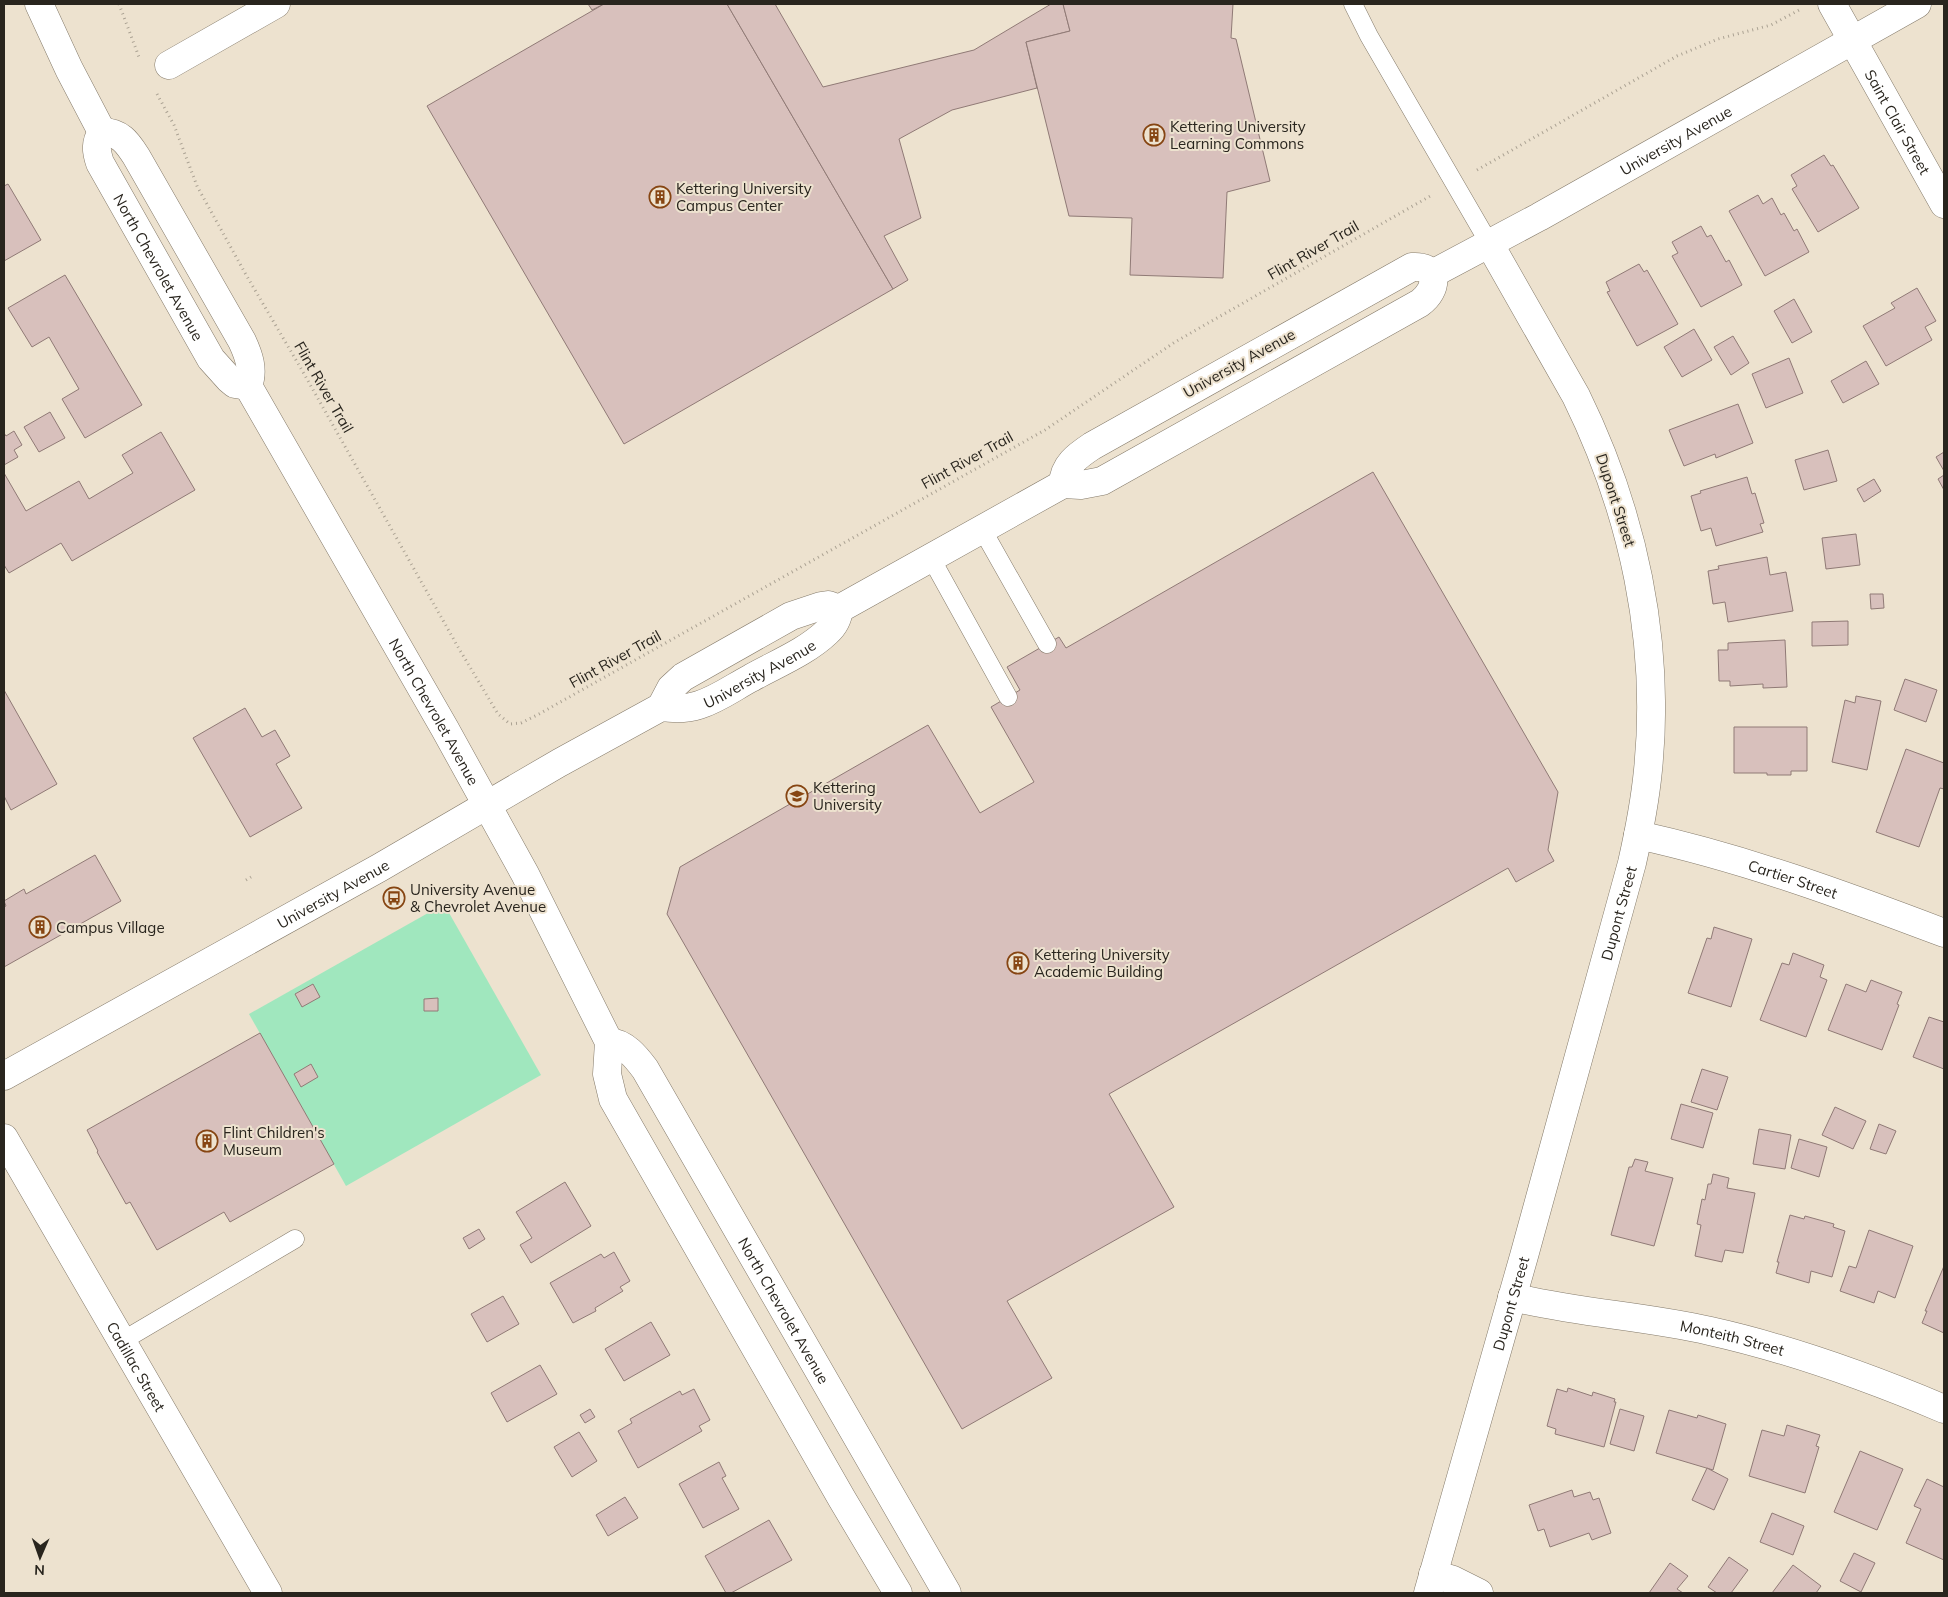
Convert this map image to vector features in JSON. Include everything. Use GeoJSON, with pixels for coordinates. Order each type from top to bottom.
{"type":"FeatureCollection","features":[{"type":"Feature","properties":{"kind":"street"},"geometry":{"type":"LineString","coordinates":[[39,4],[69,69],[102,132],[114,132],[125,140],[141,164],[242,341],[250,364],[251,374],[248,386]]}},
{"type":"Feature","properties":{"kind":"street"},"geometry":{"type":"LineString","coordinates":[[169,65],[276,4]]}},
{"type":"Feature","properties":{"kind":"street","name":"University Avenue"},"geometry":{"type":"LineString","coordinates":[[1432,274],[1917,4]]}},
{"type":"Feature","properties":{"kind":"street","name":"Saint Clair Street"},"geometry":{"type":"LineString","coordinates":[[1820,5],[1852,41],[1944,204]]}},
{"type":"Feature","properties":{"kind":"street","name":"North Chevrolet Avenue"},"geometry":{"type":"LineString","coordinates":[[102,132],[96,147],[100,164],[174,295],[219,370],[235,384],[248,386],[445,729],[524,874],[609,1042],[621,1045],[645,1069],[947,1593]]}},
{"type":"Feature","properties":{"kind":"street","name":"Dupont Street"},"geometry":{"type":"LineString","coordinates":[[1430,1584],[1625,891],[1638,836],[1648,768],[1651,690],[1645,618],[1631,544],[1613,483],[1589,422],[1553,354],[1489,243]]}},
{"type":"Feature","properties":{"kind":"street","name":"University Avenue"},"geometry":{"type":"LineString","coordinates":[[4,1076],[371,872],[661,707],[671,688],[683,677],[791,616],[821,606],[839,609],[1063,484],[1090,484],[1102,481],[1420,303],[1432,290],[1434,280],[1432,274],[1423,267],[1412,267],[1404,270],[1109,436],[1083,452],[1069,465],[1064,475],[1063,484]]}},
{"type":"Feature","properties":{"kind":"street","name":"Cartier Street"},"geometry":{"type":"LineString","coordinates":[[1638,836],[1698,849],[1746,863],[1944,933]]}},
{"type":"Feature","properties":{"kind":"street"},"geometry":{"type":"LineString","coordinates":[[609,1042],[607,1074],[613,1099],[898,1593]]}},
{"type":"Feature","properties":{"kind":"street","name":"Cadillac Street"},"geometry":{"type":"LineString","coordinates":[[4,1138],[268,1593]]}},
{"type":"Feature","properties":{"kind":"street","name":"Monteith Street"},"geometry":{"type":"LineString","coordinates":[[1512,1297],[1564,1308],[1672,1323],[1780,1348],[1858,1374],[1944,1409]]}},
{"type":"Feature","properties":{"kind":"street"},"geometry":{"type":"LineString","coordinates":[[868,1544],[906,1523]]}},
{"type":"Feature","properties":{"kind":"street"},"geometry":{"type":"LineString","coordinates":[[1430,1584],[1453,1580],[1479,1593]]}},
{"type":"Feature","properties":{"kind":"lane"},"geometry":{"type":"LineString","coordinates":[[1352,4],[1489,243]]}},
{"type":"Feature","properties":{"kind":"lane"},"geometry":{"type":"LineString","coordinates":[[982,529],[1047,644]]}},
{"type":"Feature","properties":{"kind":"lane"},"geometry":{"type":"LineString","coordinates":[[931,558],[1008,697]]}},
{"type":"Feature","properties":{"kind":"lane"},"geometry":{"type":"LineString","coordinates":[[122,1341],[295,1240]]}},
{"type":"Feature","properties":{"kind":"path"},"geometry":{"type":"LineString","coordinates":[[119,4],[140,59]]}},
{"type":"Feature","properties":{"kind":"path"},"geometry":{"type":"LineString","coordinates":[[1472,174],[1677,56],[1718,39],[1771,25],[1820,5]]}},
{"type":"Feature","properties":{"kind":"path","name":"Flint River Trail"},"geometry":{"type":"LineString","coordinates":[[156,92],[174,126],[197,186],[245,273],[312,387],[458,647],[498,714],[510,724],[521,723],[539,714],[1066,417],[1176,342],[1437,192]]}},
{"type":"Feature","properties":{"kind":"path"},"geometry":{"type":"LineString","coordinates":[[246,880],[251,877]]}},
{"type":"Feature","properties":{"kind":"green space"},"geometry":{"type":"Polygon","coordinates":[[[444,904],[541,1075],[346,1186],[249,1014],[444,904]]]}},
{"type":"Feature","properties":{"kind":"building"},"geometry":{"type":"Polygon","coordinates":[[[588,4],[604,4],[592,10],[588,4]]]}},
{"type":"Feature","properties":{"kind":"building","name":"Kettering University Campus Center"},"geometry":{"type":"Polygon","coordinates":[[[604,4],[727,4],[893,289],[624,444],[427,106],[604,4]]]}},
{"type":"Feature","properties":{"kind":"building"},"geometry":{"type":"Polygon","coordinates":[[[727,4],[775,4],[823,87],[974,50],[1051,4],[1063,4],[1070,31],[1026,42],[1037,88],[952,110],[899,139],[921,218],[884,236],[908,280],[893,289],[727,4]]]}},
{"type":"Feature","properties":{"kind":"building","name":"Kettering University Learning Commons"},"geometry":{"type":"Polygon","coordinates":[[[1063,4],[1233,4],[1231,38],[1236,39],[1270,181],[1227,192],[1223,278],[1130,275],[1132,218],[1069,216],[1026,42],[1070,31],[1063,4]]]}},
{"type":"Feature","properties":{"kind":"building"},"geometry":{"type":"Polygon","coordinates":[[[1824,155],[1831,166],[1833,165],[1859,208],[1818,232],[1792,189],[1797,186],[1791,175],[1824,155]]]}},
{"type":"Feature","properties":{"kind":"building"},"geometry":{"type":"Polygon","coordinates":[[[8,184],[41,240],[4,261],[4,186],[8,184]]]}},
{"type":"Feature","properties":{"kind":"building"},"geometry":{"type":"Polygon","coordinates":[[[1758,195],[1763,204],[1772,198],[1781,215],[1784,213],[1794,231],[1797,229],[1809,252],[1765,276],[1729,211],[1758,195]]]}},
{"type":"Feature","properties":{"kind":"building"},"geometry":{"type":"Polygon","coordinates":[[[1701,226],[1707,237],[1711,235],[1726,262],[1729,260],[1742,285],[1701,307],[1672,256],[1678,253],[1672,242],[1701,226]]]}},
{"type":"Feature","properties":{"kind":"building"},"geometry":{"type":"Polygon","coordinates":[[[1639,264],[1644,272],[1647,270],[1678,324],[1637,346],[1607,292],[1610,291],[1606,282],[1639,264]]]}},
{"type":"Feature","properties":{"kind":"building"},"geometry":{"type":"Polygon","coordinates":[[[65,275],[142,405],[85,438],[62,399],[79,389],[49,337],[32,347],[8,308],[65,275]]]}},
{"type":"Feature","properties":{"kind":"building"},"geometry":{"type":"Polygon","coordinates":[[[1917,288],[1936,321],[1925,327],[1932,340],[1886,366],[1863,326],[1895,308],[1891,303],[1917,288]]]}},
{"type":"Feature","properties":{"kind":"building"},"geometry":{"type":"Polygon","coordinates":[[[1794,299],[1812,332],[1792,343],[1774,311],[1794,299]]]}},
{"type":"Feature","properties":{"kind":"building"},"geometry":{"type":"Polygon","coordinates":[[[1694,329],[1712,360],[1682,377],[1664,347],[1694,329]]]}},
{"type":"Feature","properties":{"kind":"building"},"geometry":{"type":"Polygon","coordinates":[[[1733,336],[1749,363],[1731,375],[1714,347],[1733,336]]]}},
{"type":"Feature","properties":{"kind":"building"},"geometry":{"type":"Polygon","coordinates":[[[1789,358],[1803,393],[1766,408],[1752,374],[1789,358]]]}},
{"type":"Feature","properties":{"kind":"building"},"geometry":{"type":"Polygon","coordinates":[[[1866,361],[1879,384],[1843,403],[1831,381],[1866,361]]]}},
{"type":"Feature","properties":{"kind":"building"},"geometry":{"type":"Polygon","coordinates":[[[1738,404],[1753,443],[1716,458],[1715,454],[1684,466],[1669,430],[1738,404]]]}},
{"type":"Feature","properties":{"kind":"building"},"geometry":{"type":"Polygon","coordinates":[[[50,412],[65,438],[39,452],[24,427],[50,412]]]}},
{"type":"Feature","properties":{"kind":"building"},"geometry":{"type":"Polygon","coordinates":[[[14,431],[22,445],[14,450],[18,457],[4,465],[4,433],[6,436],[14,431]]]}},
{"type":"Feature","properties":{"kind":"building"},"geometry":{"type":"Polygon","coordinates":[[[161,432],[195,490],[72,561],[61,543],[9,573],[4,565],[4,473],[26,511],[79,481],[89,499],[133,473],[122,455],[161,432]]]}},
{"type":"Feature","properties":{"kind":"building"},"geometry":{"type":"Polygon","coordinates":[[[1828,450],[1837,481],[1804,490],[1795,460],[1828,450]]]}},
{"type":"Feature","properties":{"kind":"building"},"geometry":{"type":"Polygon","coordinates":[[[1944,452],[1944,471],[1936,457],[1944,452]]]}},
{"type":"Feature","properties":{"kind":"building","name":"Kettering University Academic Building"},"geometry":{"type":"Polygon","coordinates":[[[1373,472],[1558,792],[1548,850],[1554,861],[1516,882],[1508,868],[1109,1094],[1174,1207],[1007,1301],[1052,1378],[962,1429],[667,914],[680,867],[928,725],[980,813],[1034,782],[991,707],[1020,690],[1007,667],[1059,637],[1066,648],[1373,472]]]}},
{"type":"Feature","properties":{"kind":"building"},"geometry":{"type":"Polygon","coordinates":[[[1944,475],[1944,490],[1938,479],[1944,475]]]}},
{"type":"Feature","properties":{"kind":"building"},"geometry":{"type":"Polygon","coordinates":[[[1747,477],[1752,494],[1755,493],[1764,523],[1760,524],[1763,532],[1716,546],[1711,528],[1701,531],[1691,496],[1701,493],[1700,491],[1747,477]]]}},
{"type":"Feature","properties":{"kind":"building"},"geometry":{"type":"Polygon","coordinates":[[[1874,479],[1881,491],[1864,502],[1857,489],[1874,479]]]}},
{"type":"Feature","properties":{"kind":"building"},"geometry":{"type":"Polygon","coordinates":[[[1856,534],[1860,565],[1826,569],[1822,538],[1856,534]]]}},
{"type":"Feature","properties":{"kind":"building"},"geometry":{"type":"Polygon","coordinates":[[[1767,557],[1770,575],[1786,572],[1793,611],[1728,622],[1725,602],[1713,604],[1708,571],[1719,569],[1718,566],[1767,557]]]}},
{"type":"Feature","properties":{"kind":"building"},"geometry":{"type":"Polygon","coordinates":[[[1870,594],[1883,594],[1884,608],[1871,609],[1870,594]]]}},
{"type":"Feature","properties":{"kind":"building"},"geometry":{"type":"Polygon","coordinates":[[[1848,621],[1848,645],[1812,646],[1812,622],[1848,621]]]}},
{"type":"Feature","properties":{"kind":"building"},"geometry":{"type":"Polygon","coordinates":[[[1785,640],[1787,687],[1763,688],[1763,684],[1730,686],[1730,681],[1719,681],[1718,650],[1728,650],[1728,643],[1785,640]]]}},
{"type":"Feature","properties":{"kind":"building"},"geometry":{"type":"Polygon","coordinates":[[[1905,679],[1937,690],[1926,722],[1894,710],[1905,679]]]}},
{"type":"Feature","properties":{"kind":"building"},"geometry":{"type":"Polygon","coordinates":[[[4,690],[57,784],[11,810],[4,796],[4,690]]]}},
{"type":"Feature","properties":{"kind":"building"},"geometry":{"type":"Polygon","coordinates":[[[1856,696],[1881,701],[1867,770],[1832,762],[1845,700],[1855,703],[1856,696]]]}},
{"type":"Feature","properties":{"kind":"building"},"geometry":{"type":"Polygon","coordinates":[[[245,708],[262,737],[275,730],[290,756],[276,764],[302,808],[250,837],[193,738],[245,708]]]}},
{"type":"Feature","properties":{"kind":"building"},"geometry":{"type":"Polygon","coordinates":[[[1734,727],[1807,727],[1807,771],[1791,771],[1791,775],[1734,773],[1734,727]]]}},
{"type":"Feature","properties":{"kind":"building"},"geometry":{"type":"Polygon","coordinates":[[[1906,749],[1944,763],[1944,789],[1940,788],[1919,847],[1876,832],[1906,749]]]}},
{"type":"Feature","properties":{"kind":"building","name":"Campus Village"},"geometry":{"type":"Polygon","coordinates":[[[95,855],[121,901],[4,967],[4,907],[6,906],[4,901],[24,889],[26,894],[95,855]]]}},
{"type":"Feature","properties":{"kind":"building"},"geometry":{"type":"Polygon","coordinates":[[[1714,927],[1752,939],[1731,1007],[1688,993],[1707,938],[1711,939],[1714,927]]]}},
{"type":"Feature","properties":{"kind":"building"},"geometry":{"type":"Polygon","coordinates":[[[1793,953],[1824,965],[1820,977],[1827,980],[1806,1037],[1760,1020],[1782,963],[1789,965],[1793,953]]]}},
{"type":"Feature","properties":{"kind":"building"},"geometry":{"type":"Polygon","coordinates":[[[1871,980],[1902,992],[1882,1050],[1828,1030],[1846,984],[1866,992],[1871,980]]]}},
{"type":"Feature","properties":{"kind":"building"},"geometry":{"type":"Polygon","coordinates":[[[313,984],[320,997],[302,1007],[295,994],[313,984]]]}},
{"type":"Feature","properties":{"kind":"building"},"geometry":{"type":"Polygon","coordinates":[[[438,998],[438,1011],[424,1011],[424,999],[438,998]]]}},
{"type":"Feature","properties":{"kind":"building"},"geometry":{"type":"Polygon","coordinates":[[[1929,1017],[1944,1022],[1944,1069],[1913,1057],[1929,1017]]]}},
{"type":"Feature","properties":{"kind":"building","name":"Flint Children's Museum"},"geometry":{"type":"Polygon","coordinates":[[[260,1033],[334,1164],[230,1222],[224,1212],[157,1250],[130,1202],[126,1204],[87,1130],[260,1033]]]}},
{"type":"Feature","properties":{"kind":"building"},"geometry":{"type":"Polygon","coordinates":[[[311,1064],[318,1077],[301,1087],[294,1074],[311,1064]]]}},
{"type":"Feature","properties":{"kind":"building"},"geometry":{"type":"Polygon","coordinates":[[[1702,1069],[1728,1077],[1717,1110],[1691,1102],[1702,1069]]]}},
{"type":"Feature","properties":{"kind":"building"},"geometry":{"type":"Polygon","coordinates":[[[1681,1104],[1713,1113],[1703,1148],[1671,1139],[1681,1104]]]}},
{"type":"Feature","properties":{"kind":"building"},"geometry":{"type":"Polygon","coordinates":[[[1835,1107],[1866,1121],[1853,1149],[1822,1135],[1835,1107]]]}},
{"type":"Feature","properties":{"kind":"building"},"geometry":{"type":"Polygon","coordinates":[[[1879,1124],[1896,1131],[1886,1154],[1870,1149],[1879,1124]]]}},
{"type":"Feature","properties":{"kind":"building"},"geometry":{"type":"Polygon","coordinates":[[[1759,1129],[1791,1135],[1785,1169],[1753,1164],[1759,1129]]]}},
{"type":"Feature","properties":{"kind":"building"},"geometry":{"type":"Polygon","coordinates":[[[1799,1139],[1827,1147],[1819,1177],[1791,1168],[1799,1139]]]}},
{"type":"Feature","properties":{"kind":"building"},"geometry":{"type":"Polygon","coordinates":[[[1635,1159],[1648,1162],[1645,1171],[1673,1178],[1654,1246],[1611,1235],[1629,1167],[1632,1167],[1635,1159]]]}},
{"type":"Feature","properties":{"kind":"building"},"geometry":{"type":"Polygon","coordinates":[[[1713,1174],[1729,1178],[1727,1188],[1755,1193],[1743,1253],[1725,1250],[1722,1262],[1695,1256],[1701,1225],[1697,1224],[1702,1199],[1705,1200],[1708,1184],[1711,1184],[1713,1174]]]}},
{"type":"Feature","properties":{"kind":"building"},"geometry":{"type":"Polygon","coordinates":[[[565,1182],[591,1226],[531,1263],[520,1245],[532,1238],[516,1212],[565,1182]]]}},
{"type":"Feature","properties":{"kind":"building"},"geometry":{"type":"Polygon","coordinates":[[[1790,1215],[1804,1219],[1805,1216],[1834,1224],[1833,1227],[1845,1231],[1832,1277],[1811,1271],[1809,1283],[1776,1273],[1779,1262],[1777,1262],[1790,1215]]]}},
{"type":"Feature","properties":{"kind":"building"},"geometry":{"type":"Polygon","coordinates":[[[479,1229],[485,1239],[469,1249],[463,1238],[479,1229]]]}},
{"type":"Feature","properties":{"kind":"building"},"geometry":{"type":"Polygon","coordinates":[[[1869,1230],[1913,1246],[1895,1298],[1878,1291],[1874,1303],[1840,1291],[1849,1266],[1856,1268],[1869,1230]]]}},
{"type":"Feature","properties":{"kind":"building"},"geometry":{"type":"Polygon","coordinates":[[[614,1252],[630,1281],[620,1287],[623,1291],[595,1308],[596,1311],[573,1323],[550,1283],[601,1254],[604,1258],[614,1252]]]}},
{"type":"Feature","properties":{"kind":"building"},"geometry":{"type":"Polygon","coordinates":[[[1944,1266],[1944,1333],[1922,1323],[1927,1311],[1925,1311],[1944,1266]]]}},
{"type":"Feature","properties":{"kind":"building"},"geometry":{"type":"Polygon","coordinates":[[[503,1296],[519,1324],[487,1342],[471,1314],[503,1296]]]}},
{"type":"Feature","properties":{"kind":"building"},"geometry":{"type":"Polygon","coordinates":[[[651,1322],[670,1355],[624,1381],[605,1349],[651,1322]]]}},
{"type":"Feature","properties":{"kind":"building"},"geometry":{"type":"Polygon","coordinates":[[[540,1365],[557,1394],[507,1422],[491,1393],[540,1365]]]}},
{"type":"Feature","properties":{"kind":"building"},"geometry":{"type":"Polygon","coordinates":[[[1568,1388],[1592,1396],[1593,1392],[1615,1399],[1614,1402],[1616,1402],[1604,1447],[1555,1434],[1556,1429],[1547,1426],[1557,1389],[1567,1392],[1568,1388]]]}},
{"type":"Feature","properties":{"kind":"building"},"geometry":{"type":"Polygon","coordinates":[[[694,1389],[710,1420],[699,1426],[702,1431],[638,1468],[618,1431],[632,1423],[630,1419],[680,1391],[682,1395],[694,1389]]]}},
{"type":"Feature","properties":{"kind":"building"},"geometry":{"type":"Polygon","coordinates":[[[590,1409],[595,1417],[585,1423],[580,1415],[590,1409]]]}},
{"type":"Feature","properties":{"kind":"building"},"geometry":{"type":"Polygon","coordinates":[[[1620,1409],[1644,1416],[1634,1451],[1610,1444],[1620,1409]]]}},
{"type":"Feature","properties":{"kind":"building"},"geometry":{"type":"Polygon","coordinates":[[[1669,1410],[1697,1418],[1698,1415],[1726,1424],[1713,1470],[1656,1453],[1669,1410]]]}},
{"type":"Feature","properties":{"kind":"building"},"geometry":{"type":"Polygon","coordinates":[[[1787,1425],[1820,1435],[1816,1446],[1819,1447],[1805,1493],[1749,1476],[1762,1430],[1784,1436],[1787,1425]]]}},
{"type":"Feature","properties":{"kind":"building"},"geometry":{"type":"Polygon","coordinates":[[[579,1432],[597,1461],[572,1477],[554,1447],[579,1432]]]}},
{"type":"Feature","properties":{"kind":"building"},"geometry":{"type":"Polygon","coordinates":[[[1860,1451],[1903,1469],[1877,1530],[1834,1512],[1860,1451]]]}},
{"type":"Feature","properties":{"kind":"building"},"geometry":{"type":"Polygon","coordinates":[[[719,1462],[726,1476],[722,1478],[739,1509],[703,1528],[679,1484],[719,1462]]]}},
{"type":"Feature","properties":{"kind":"building"},"geometry":{"type":"Polygon","coordinates":[[[1707,1468],[1728,1479],[1714,1510],[1692,1500],[1707,1468]]]}},
{"type":"Feature","properties":{"kind":"building"},"geometry":{"type":"Polygon","coordinates":[[[1927,1479],[1944,1487],[1944,1560],[1906,1543],[1921,1509],[1914,1506],[1927,1479]]]}},
{"type":"Feature","properties":{"kind":"building"},"geometry":{"type":"Polygon","coordinates":[[[1572,1490],[1574,1497],[1590,1492],[1593,1500],[1599,1498],[1611,1533],[1592,1540],[1589,1533],[1550,1547],[1544,1529],[1538,1531],[1529,1505],[1572,1490]]]}},
{"type":"Feature","properties":{"kind":"building"},"geometry":{"type":"Polygon","coordinates":[[[625,1497],[638,1518],[608,1536],[596,1515],[625,1497]]]}},
{"type":"Feature","properties":{"kind":"building"},"geometry":{"type":"Polygon","coordinates":[[[1772,1513],[1804,1526],[1793,1555],[1760,1542],[1772,1513]]]}},
{"type":"Feature","properties":{"kind":"building"},"geometry":{"type":"Polygon","coordinates":[[[769,1520],[792,1560],[731,1593],[726,1593],[705,1556],[769,1520]]]}},
{"type":"Feature","properties":{"kind":"building"},"geometry":{"type":"Polygon","coordinates":[[[1854,1553],[1875,1563],[1861,1592],[1840,1581],[1854,1553]]]}},
{"type":"Feature","properties":{"kind":"building"},"geometry":{"type":"Polygon","coordinates":[[[1729,1557],[1748,1570],[1731,1593],[1717,1593],[1708,1587],[1729,1557]]]}},
{"type":"Feature","properties":{"kind":"building"},"geometry":{"type":"Polygon","coordinates":[[[1670,1563],[1688,1576],[1677,1589],[1683,1593],[1649,1593],[1670,1563]]]}},
{"type":"Feature","properties":{"kind":"building"},"geometry":{"type":"Polygon","coordinates":[[[1793,1565],[1821,1586],[1816,1593],[1772,1593],[1793,1565]]]}},
{"type":"Feature","properties":{"kind":"place","name":"Kettering University Learning Commons"},"geometry":{"type":"Point","coordinates":[1154,135]}},
{"type":"Feature","properties":{"kind":"place","name":"Kettering University Campus Center"},"geometry":{"type":"Point","coordinates":[660,197]}},
{"type":"Feature","properties":{"kind":"place","name":"Kettering University"},"geometry":{"type":"Point","coordinates":[797,796]}},
{"type":"Feature","properties":{"kind":"place","name":"University Avenue & Chevrolet Avenue"},"geometry":{"type":"Point","coordinates":[394,898]}},
{"type":"Feature","properties":{"kind":"place","name":"Campus Village"},"geometry":{"type":"Point","coordinates":[40,927]}},
{"type":"Feature","properties":{"kind":"place","name":"Kettering University Academic Building"},"geometry":{"type":"Point","coordinates":[1018,963]}},
{"type":"Feature","properties":{"kind":"place","name":"Flint Children's Museum"},"geometry":{"type":"Point","coordinates":[207,1141]}}]}
